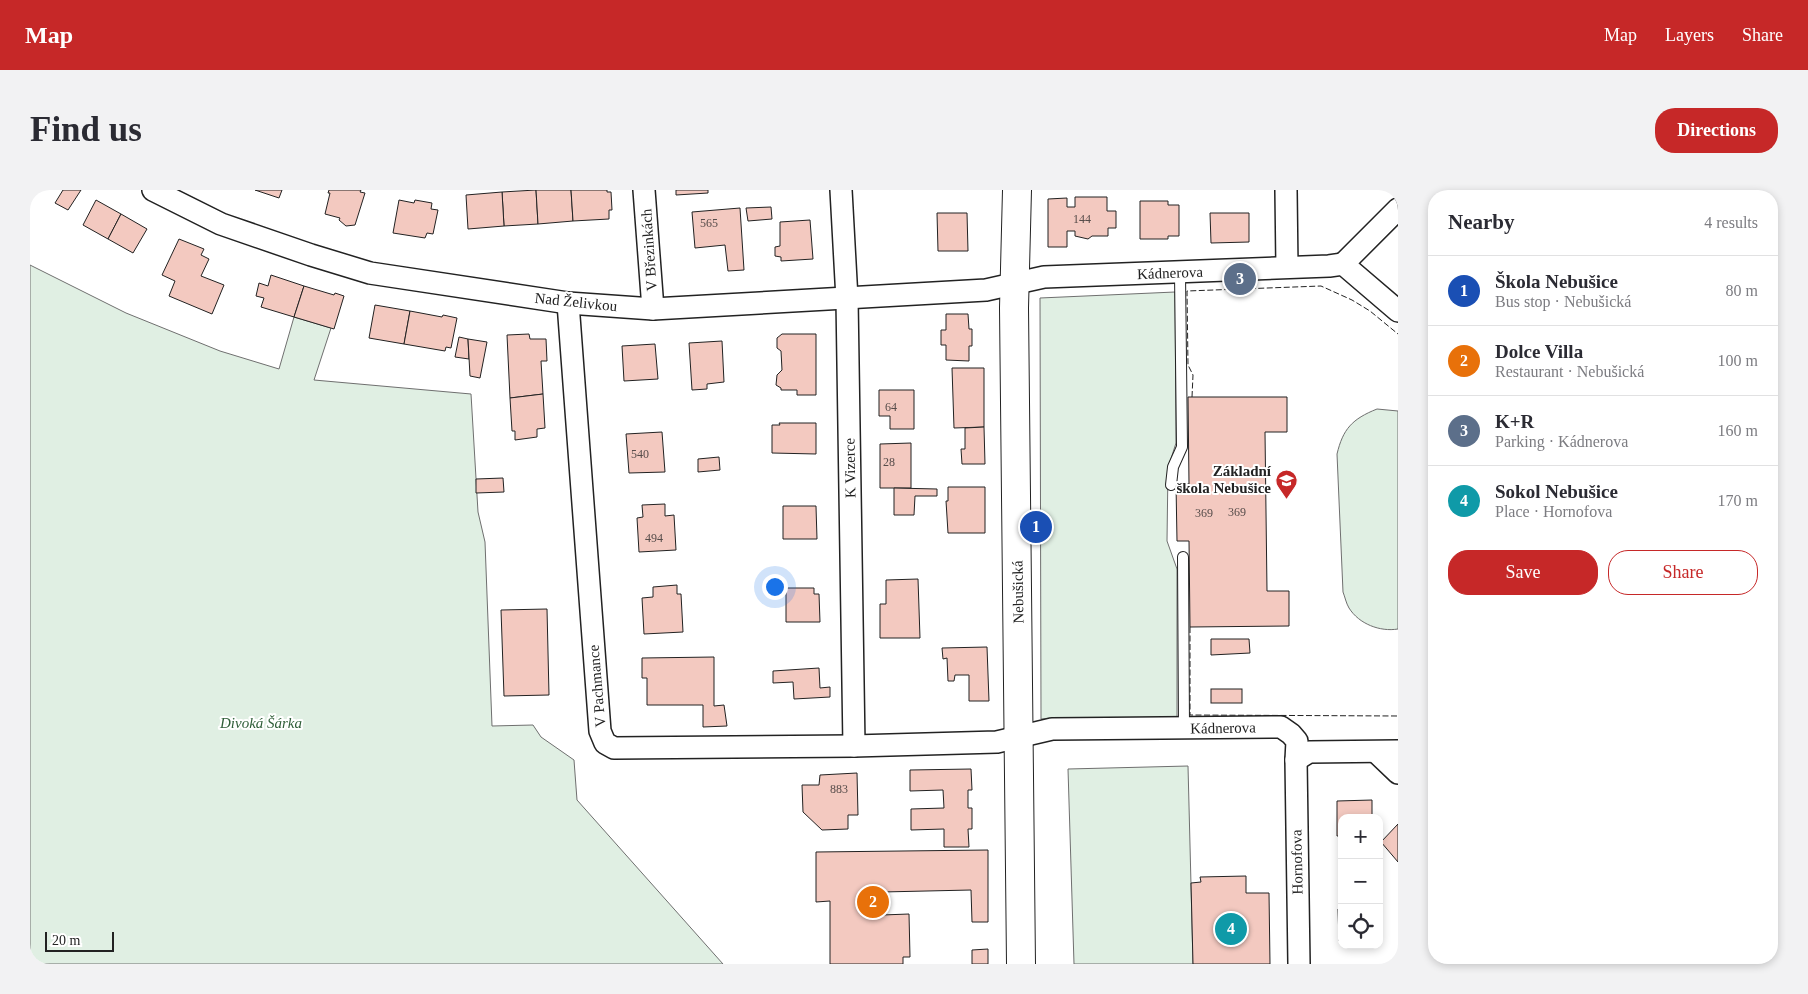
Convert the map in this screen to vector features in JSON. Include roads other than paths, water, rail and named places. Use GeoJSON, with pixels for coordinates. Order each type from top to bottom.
{"type":"FeatureCollection","features":[{"type":"Feature","properties":{"kind":"street","name":"Nad Želivkou"},"geometry":{"type":"LineString","coordinates":[[153,190],[221,224],[370,273],[568,303],[653,309],[986,290],[1016,284]]}},
{"type":"Feature","properties":{"kind":"street","name":"V Březinkách"},"geometry":{"type":"LineString","coordinates":[[644,190],[653,309]]}},
{"type":"Feature","properties":{"kind":"street","name":"K Vizerce"},"geometry":{"type":"LineString","coordinates":[[841,190],[847,299],[854,746]]}},
{"type":"Feature","properties":{"kind":"street","name":"Nebušická"},"geometry":{"type":"LineString","coordinates":[[1017,190],[1014,313],[1021,964]]}},
{"type":"Feature","properties":{"kind":"street"},"geometry":{"type":"LineString","coordinates":[[1286,190],[1287,267]]}},
{"type":"Feature","properties":{"kind":"street"},"geometry":{"type":"LineString","coordinates":[[1398,209],[1343,264],[1398,311]]}},
{"type":"Feature","properties":{"kind":"street","name":"Kádnerova"},"geometry":{"type":"LineString","coordinates":[[1016,284],[1044,277],[1180,273],[1343,264]]}},
{"type":"Feature","properties":{"kind":"street","name":"V Pachmance"},"geometry":{"type":"LineString","coordinates":[[568,303],[600,731],[605,743],[614,748],[854,746],[997,742],[1019,737]]}},
{"type":"Feature","properties":{"kind":"street","name":"Kádnerova"},"geometry":{"type":"LineString","coordinates":[[1019,737],[1052,729],[1281,727],[1297,741],[1296,760]]}},
{"type":"Feature","properties":{"kind":"street"},"geometry":{"type":"LineString","coordinates":[[1296,760],[1310,752],[1398,751]]}},
{"type":"Feature","properties":{"kind":"street"},"geometry":{"type":"LineString","coordinates":[[1376,752],[1398,773]]}},
{"type":"Feature","properties":{"kind":"street","name":"Hornofova"},"geometry":{"type":"LineString","coordinates":[[1296,760],[1299,964]]}},
{"type":"Feature","properties":{"kind":"lane"},"geometry":{"type":"LineString","coordinates":[[1171,485],[1173,467],[1182,447],[1180,273]]}},
{"type":"Feature","properties":{"kind":"lane"},"geometry":{"type":"LineString","coordinates":[[1183,557],[1184,728]]}},
{"type":"Feature","properties":{"kind":"place","name":"K+R"},"geometry":{"type":"Point","coordinates":[1240,279]}},
{"type":"Feature","properties":{"kind":"place","name":"Základní škola Nebušice"},"geometry":{"type":"Point","coordinates":[1287,499]}},
{"type":"Feature","properties":{"kind":"place","name":"Škola Nebušice"},"geometry":{"type":"Point","coordinates":[1036,527]}},
{"type":"Feature","properties":{"kind":"place","name":"Dolce Villa"},"geometry":{"type":"Point","coordinates":[873,902]}},
{"type":"Feature","properties":{"kind":"place","name":"Sokol Nebušice"},"geometry":{"type":"Point","coordinates":[1231,929]}},
{"type":"Feature","properties":{"kind":"park label","name":"Divoká Šárka"},"geometry":{"type":"Point","coordinates":[261,723]}}]}
